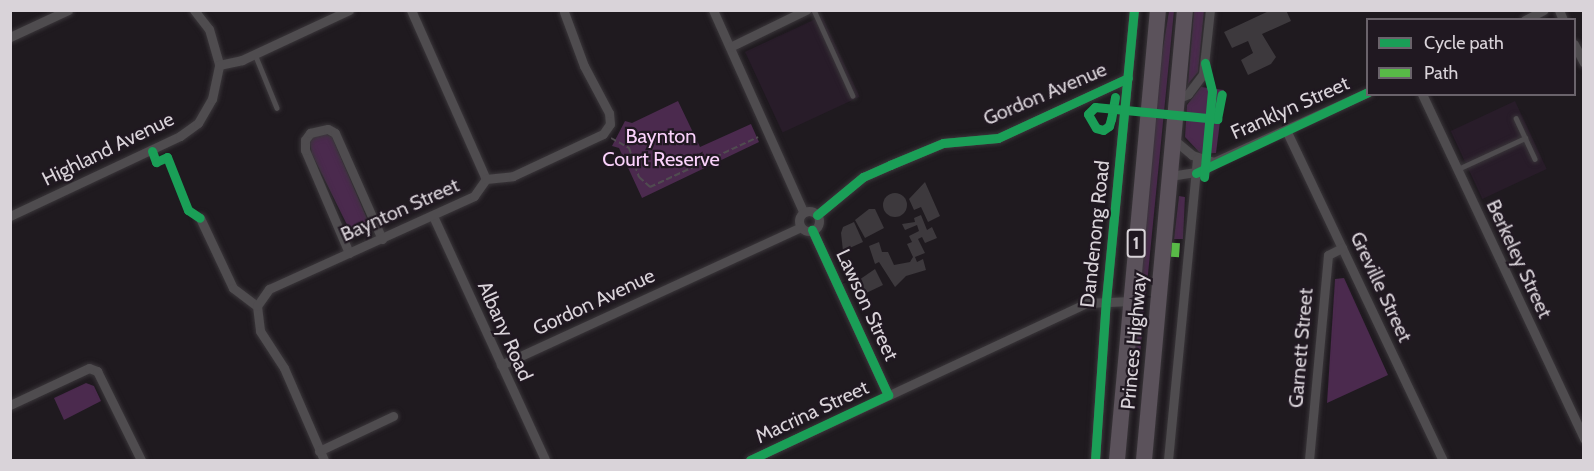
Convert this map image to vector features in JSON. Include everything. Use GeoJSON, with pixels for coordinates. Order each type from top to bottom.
{"type":"FeatureCollection","features":[{"type":"Feature","properties":{"kind":"highway","name":"Princes Highway"},"geometry":{"type":"LineString","coordinates":[[1117,460],[1158,10]]}},
{"type":"Feature","properties":{"kind":"highway","name":"Princes Highway"},"geometry":{"type":"LineString","coordinates":[[1144,460],[1185,10]]}},
{"type":"Feature","properties":{"kind":"street"},"geometry":{"type":"LineString","coordinates":[[10,36],[68,10]]}},
{"type":"Feature","properties":{"kind":"street"},"geometry":{"type":"LineString","coordinates":[[194,10],[209,28],[219,65],[255,54],[344,11]]}},
{"type":"Feature","properties":{"kind":"street"},"geometry":{"type":"LineString","coordinates":[[411,10],[486,179]]}},
{"type":"Feature","properties":{"kind":"street"},"geometry":{"type":"LineString","coordinates":[[713,10],[804,213]]}},
{"type":"Feature","properties":{"kind":"street"},"geometry":{"type":"LineString","coordinates":[[730,47],[806,10]]}},
{"type":"Feature","properties":{"kind":"street","name":"Dandenong Road"},"geometry":{"type":"LineString","coordinates":[[1095,460],[1106,300],[1134,10]]}},
{"type":"Feature","properties":{"kind":"street"},"geometry":{"type":"LineString","coordinates":[[1177,99],[1188,94],[1203,74],[1210,10]]}},
{"type":"Feature","properties":{"kind":"street"},"geometry":{"type":"LineString","coordinates":[[1529,18],[1544,10]]}},
{"type":"Feature","properties":{"kind":"street"},"geometry":{"type":"LineString","coordinates":[[564,12],[584,66],[609,113],[610,124],[603,134]]}},
{"type":"Feature","properties":{"kind":"street"},"geometry":{"type":"LineString","coordinates":[[1576,46],[1584,63]]}},
{"type":"Feature","properties":{"kind":"street","name":"Highland Avenue"},"geometry":{"type":"LineString","coordinates":[[10,216],[166,145],[198,123],[212,99],[219,65]]}},
{"type":"Feature","properties":{"kind":"street","name":"Gordon Avenue"},"geometry":{"type":"LineString","coordinates":[[817,215],[863,177],[890,165],[943,143],[998,138],[1128,78]]}},
{"type":"Feature","properties":{"kind":"street","name":"Franklyn Street"},"geometry":{"type":"LineString","coordinates":[[1170,176],[1196,172],[1366,93]]}},
{"type":"Feature","properties":{"kind":"street","name":"Berkeley Street"},"geometry":{"type":"LineString","coordinates":[[1423,96],[1584,439]]}},
{"type":"Feature","properties":{"kind":"street"},"geometry":{"type":"LineString","coordinates":[[349,253],[305,150],[305,140],[310,133],[328,129],[335,133],[382,239]]}},
{"type":"Feature","properties":{"kind":"street","name":"Greville Street"},"geometry":{"type":"LineString","coordinates":[[1286,130],[1443,460]]}},
{"type":"Feature","properties":{"kind":"street","name":"Baynton Street"},"geometry":{"type":"LineString","coordinates":[[257,306],[269,289],[474,196],[486,179],[513,176],[603,134]]}},
{"type":"Feature","properties":{"kind":"street","name":"Franklyn Street"},"geometry":{"type":"LineString","coordinates":[[1173,139],[1197,158],[1214,162]]}},
{"type":"Feature","properties":{"kind":"street"},"geometry":{"type":"LineString","coordinates":[[1168,460],[1197,158]]}},
{"type":"Feature","properties":{"kind":"street"},"geometry":{"type":"LineString","coordinates":[[804,213],[817,215],[818,224],[812,230],[801,227],[800,218],[804,213]]}},
{"type":"Feature","properties":{"kind":"street","name":"Albany Road"},"geometry":{"type":"LineString","coordinates":[[433,216],[544,460]]}},
{"type":"Feature","properties":{"kind":"street"},"geometry":{"type":"LineString","coordinates":[[200,218],[233,288],[257,306],[260,331],[284,368],[324,460]]}},
{"type":"Feature","properties":{"kind":"street","name":"Gordon Avenue"},"geometry":{"type":"LineString","coordinates":[[501,365],[801,227]]}},
{"type":"Feature","properties":{"kind":"street","name":"Lawson Street"},"geometry":{"type":"LineString","coordinates":[[812,230],[888,395]]}},
{"type":"Feature","properties":{"kind":"street","name":"Garnett Street"},"geometry":{"type":"LineString","coordinates":[[1309,460],[1328,255],[1342,248]]}},
{"type":"Feature","properties":{"kind":"street","name":"Macrina Street"},"geometry":{"type":"LineString","coordinates":[[750,460],[1087,303],[1106,300],[1131,301]]}},
{"type":"Feature","properties":{"kind":"street"},"geometry":{"type":"LineString","coordinates":[[10,405],[88,368],[97,371],[141,460]]}},
{"type":"Feature","properties":{"kind":"street"},"geometry":{"type":"LineString","coordinates":[[319,451],[393,416]]}},
{"type":"Feature","properties":{"kind":"lane"},"geometry":{"type":"LineString","coordinates":[[814,10],[853,96]]}},
{"type":"Feature","properties":{"kind":"lane"},"geometry":{"type":"LineString","coordinates":[[255,54],[277,108]]}},
{"type":"Feature","properties":{"kind":"lane"},"geometry":{"type":"LineString","coordinates":[[1516,118],[1535,159]]}},
{"type":"Feature","properties":{"kind":"lane"},"geometry":{"type":"LineString","coordinates":[[1458,169],[1525,138]]}},
{"type":"Feature","properties":{"kind":"path"},"geometry":{"type":"LineString","coordinates":[[603,134],[630,148],[639,177],[650,187],[759,137]]}},
{"type":"Feature","properties":{"kind":"shaded area"},"geometry":{"type":"Polygon","coordinates":[[[822,16],[860,97],[783,133],[745,52],[822,16]]]}},
{"type":"Feature","properties":{"kind":"shaded area"},"geometry":{"type":"Polygon","coordinates":[[[1515,101],[1547,169],[1482,199],[1451,131],[1515,101]]]}},
{"type":"Feature","properties":{"kind":"green space"},"geometry":{"type":"Polygon","coordinates":[[[1169,11],[1174,11],[1140,355],[1132,381],[1158,79],[1169,11]]]}},
{"type":"Feature","properties":{"kind":"green space"},"geometry":{"type":"Polygon","coordinates":[[[1194,11],[1204,11],[1198,72],[1188,84],[1194,11]]]}},
{"type":"Feature","properties":{"kind":"green space"},"geometry":{"type":"Polygon","coordinates":[[[1201,87],[1224,90],[1216,153],[1201,154],[1185,137],[1187,105],[1201,87]]]}},
{"type":"Feature","properties":{"kind":"green space","name":"Baynton Court Reserve"},"geometry":{"type":"Polygon","coordinates":[[[678,101],[700,147],[751,124],[759,142],[642,198],[619,148],[612,146],[625,121],[632,123],[678,101]]]}},
{"type":"Feature","properties":{"kind":"green space"},"geometry":{"type":"Polygon","coordinates":[[[324,133],[332,137],[371,228],[353,237],[312,154],[310,143],[314,135],[324,133]]]}},
{"type":"Feature","properties":{"kind":"green space"},"geometry":{"type":"Polygon","coordinates":[[[1179,196],[1185,197],[1183,239],[1174,239],[1179,196]]]}},
{"type":"Feature","properties":{"kind":"green space"},"geometry":{"type":"Polygon","coordinates":[[[1344,278],[1388,375],[1327,403],[1335,279],[1344,278]]]}},
{"type":"Feature","properties":{"kind":"green space"},"geometry":{"type":"Polygon","coordinates":[[[86,383],[94,386],[101,401],[64,420],[54,398],[86,383]]]}},
{"type":"Feature","properties":{"kind":"building"},"geometry":{"type":"Polygon","coordinates":[[[1271,10],[1286,10],[1291,21],[1262,34],[1276,57],[1271,64],[1248,75],[1241,60],[1253,53],[1248,41],[1232,48],[1224,32],[1271,10]]]}},
{"type":"Feature","properties":{"kind":"building"},"geometry":{"type":"Polygon","coordinates":[[[925,182],[940,216],[928,222],[921,207],[914,210],[909,199],[925,182]]]}},
{"type":"Feature","properties":{"kind":"building"},"geometry":{"type":"Polygon","coordinates":[[[895,193],[904,196],[907,205],[904,214],[895,217],[886,214],[883,205],[886,196],[895,193]]]}},
{"type":"Feature","properties":{"kind":"building"},"geometry":{"type":"Polygon","coordinates":[[[869,209],[875,209],[884,228],[865,238],[855,220],[869,209]]]}},
{"type":"Feature","properties":{"kind":"building"},"geometry":{"type":"Polygon","coordinates":[[[921,215],[927,230],[932,227],[937,238],[925,243],[922,237],[918,239],[925,253],[915,257],[917,262],[923,259],[926,270],[906,276],[895,287],[879,262],[875,264],[869,246],[879,242],[882,252],[888,252],[894,265],[910,262],[913,257],[907,244],[912,242],[909,236],[919,231],[917,225],[905,230],[902,224],[915,222],[914,218],[921,215]]]}},
{"type":"Feature","properties":{"kind":"building"},"geometry":{"type":"Polygon","coordinates":[[[854,222],[863,242],[843,251],[841,233],[843,227],[854,222]]]}},
{"type":"Feature","properties":{"kind":"building"},"geometry":{"type":"Polygon","coordinates":[[[875,269],[883,285],[862,295],[856,282],[875,269]]]}},
{"type":"Feature","properties":{"kind":"marked path"},"geometry":{"type":"LineString","coordinates":[[1175,257],[1176,243]]}},
{"type":"Feature","properties":{"kind":"cycle path"},"geometry":{"type":"LineString","coordinates":[[1095,460],[1106,300],[1134,10]]}},
{"type":"Feature","properties":{"kind":"cycle path"},"geometry":{"type":"LineString","coordinates":[[1204,177],[1212,91],[1205,63]]}},
{"type":"Feature","properties":{"kind":"cycle path"},"geometry":{"type":"LineString","coordinates":[[817,215],[863,177],[890,165],[943,143],[998,138],[1128,78]]}},
{"type":"Feature","properties":{"kind":"cycle path"},"geometry":{"type":"LineString","coordinates":[[1196,173],[1366,93]]}},
{"type":"Feature","properties":{"kind":"cycle path"},"geometry":{"type":"LineString","coordinates":[[1115,97],[1111,119],[1109,126],[1103,130],[1096,128],[1088,114],[1095,107],[1217,119],[1222,94]]}},
{"type":"Feature","properties":{"kind":"cycle path"},"geometry":{"type":"LineString","coordinates":[[152,151],[156,162],[167,157],[188,210],[200,218]]}},
{"type":"Feature","properties":{"kind":"cycle path"},"geometry":{"type":"LineString","coordinates":[[750,460],[888,395],[812,230]]}}]}
